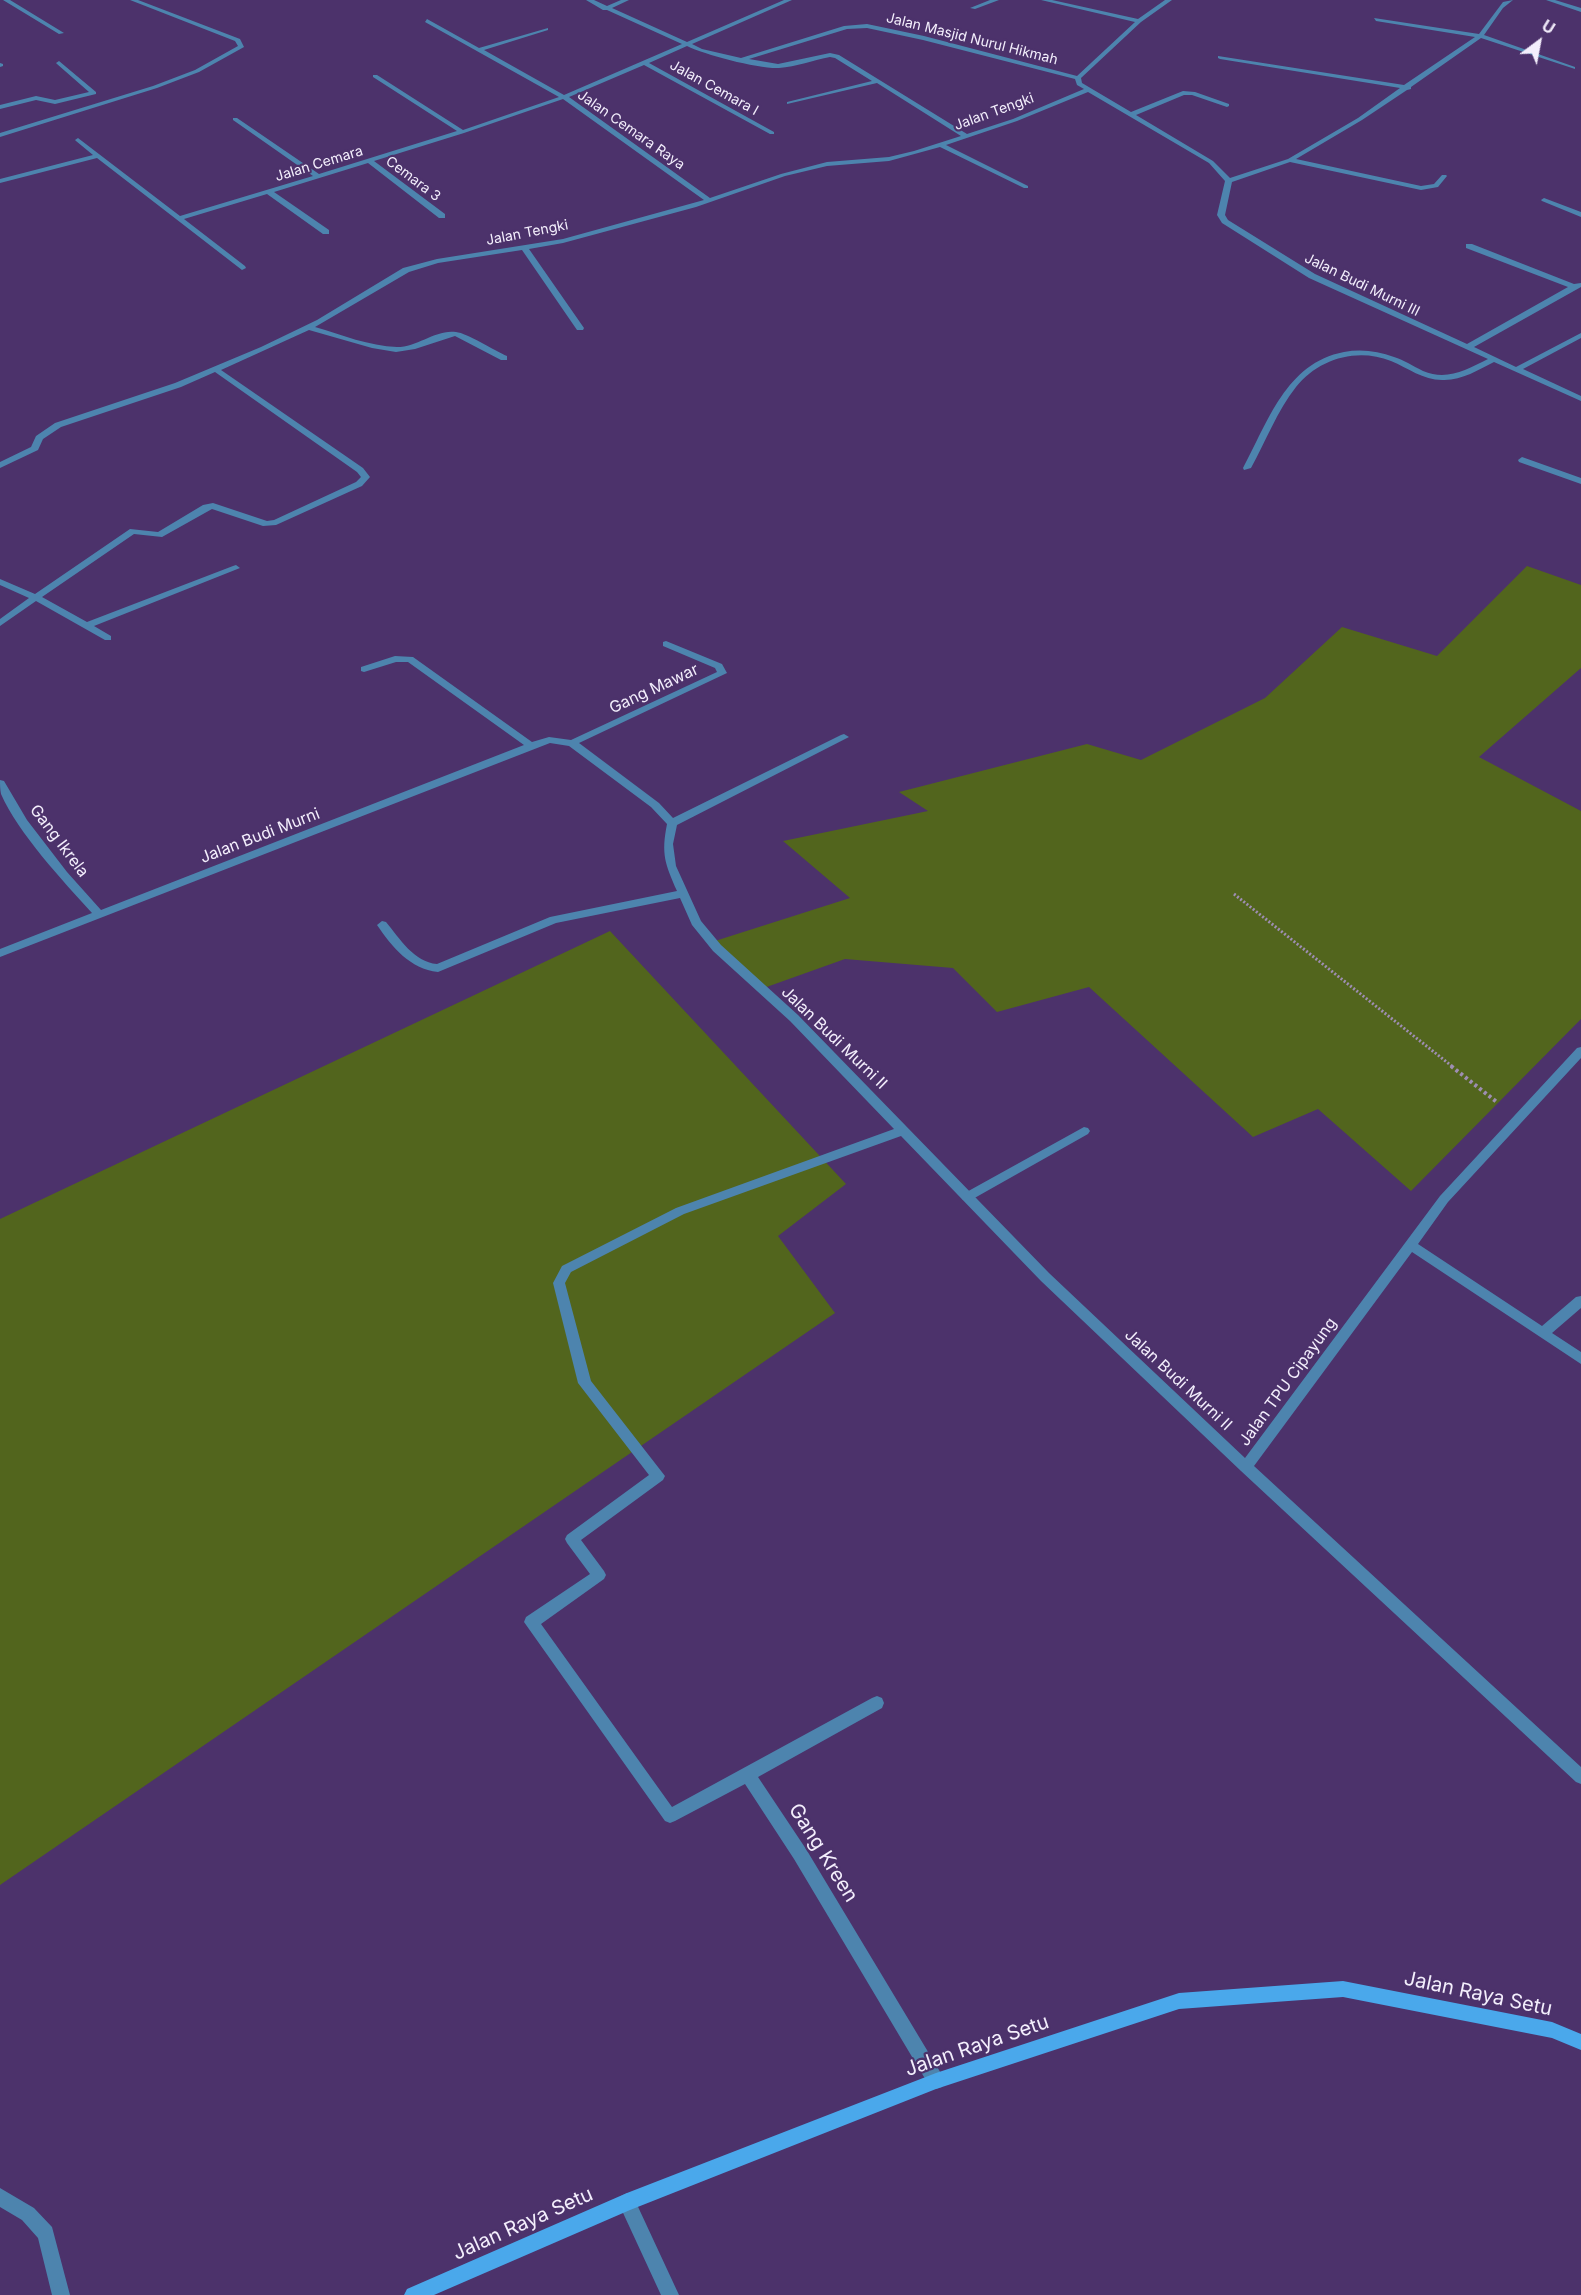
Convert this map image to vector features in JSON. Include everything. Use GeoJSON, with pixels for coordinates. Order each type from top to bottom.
{"type":"FeatureCollection","features":[{"type":"Feature","properties":{"kind":"street"},"geometry":{"type":"LineString","coordinates":[[6,0],[61,33]]}},
{"type":"Feature","properties":{"kind":"street"},"geometry":{"type":"LineString","coordinates":[[0,135],[154,87],[197,71],[241,47],[238,40],[133,0]]}},
{"type":"Feature","properties":{"kind":"street"},"geometry":{"type":"LineString","coordinates":[[589,0],[605,9],[710,53],[741,60],[778,66],[834,55],[968,137]]}},
{"type":"Feature","properties":{"kind":"street"},"geometry":{"type":"LineString","coordinates":[[605,9],[626,0]]}},
{"type":"Feature","properties":{"kind":"street","name":"Jalan Cemara Raya"},"geometry":{"type":"LineString","coordinates":[[564,97],[789,0]]}},
{"type":"Feature","properties":{"kind":"street"},"geometry":{"type":"LineString","coordinates":[[973,8],[996,0]]}},
{"type":"Feature","properties":{"kind":"street"},"geometry":{"type":"LineString","coordinates":[[1044,0],[1139,21]]}},
{"type":"Feature","properties":{"kind":"street"},"geometry":{"type":"LineString","coordinates":[[1169,0],[1139,21],[1078,78],[1079,84],[1211,162],[1229,181],[1290,160],[1409,88],[1488,29],[1507,1]]}},
{"type":"Feature","properties":{"kind":"street"},"geometry":{"type":"LineString","coordinates":[[1549,0],[1581,10]]}},
{"type":"Feature","properties":{"kind":"street"},"geometry":{"type":"LineString","coordinates":[[1376,19],[1480,36],[1573,68]]}},
{"type":"Feature","properties":{"kind":"street"},"geometry":{"type":"LineString","coordinates":[[427,21],[564,97]]}},
{"type":"Feature","properties":{"kind":"street","name":"Jalan Masjid Nurul Hikmah"},"geometry":{"type":"LineString","coordinates":[[741,60],[846,27],[867,26],[924,38],[1078,78]]}},
{"type":"Feature","properties":{"kind":"street"},"geometry":{"type":"LineString","coordinates":[[478,50],[546,29]]}},
{"type":"Feature","properties":{"kind":"street"},"geometry":{"type":"LineString","coordinates":[[1220,57],[1409,88]]}},
{"type":"Feature","properties":{"kind":"street"},"geometry":{"type":"LineString","coordinates":[[0,107],[36,98],[55,102],[94,93],[59,63]]}},
{"type":"Feature","properties":{"kind":"street","name":"Jalan Cemara I"},"geometry":{"type":"LineString","coordinates":[[645,63],[772,134]]}},
{"type":"Feature","properties":{"kind":"street"},"geometry":{"type":"LineString","coordinates":[[375,76],[462,132]]}},
{"type":"Feature","properties":{"kind":"street"},"geometry":{"type":"LineString","coordinates":[[789,103],[878,81]]}},
{"type":"Feature","properties":{"kind":"street","name":"Jalan Tengki"},"geometry":{"type":"LineString","coordinates":[[0,465],[35,448],[39,438],[58,425],[178,386],[309,328],[406,270],[437,261],[525,248],[642,220],[794,172],[855,160],[889,159],[968,137],[1088,90]]}},
{"type":"Feature","properties":{"kind":"street"},"geometry":{"type":"LineString","coordinates":[[1130,115],[1183,93],[1193,93],[1227,105]]}},
{"type":"Feature","properties":{"kind":"street","name":"Jalan Cemara Raya"},"geometry":{"type":"LineString","coordinates":[[564,97],[708,200]]}},
{"type":"Feature","properties":{"kind":"street","name":"Jalan Cemara"},"geometry":{"type":"LineString","coordinates":[[178,219],[462,132],[564,97]]}},
{"type":"Feature","properties":{"kind":"street"},"geometry":{"type":"LineString","coordinates":[[234,119],[318,176]]}},
{"type":"Feature","properties":{"kind":"street"},"geometry":{"type":"LineString","coordinates":[[78,140],[242,268]]}},
{"type":"Feature","properties":{"kind":"street"},"geometry":{"type":"LineString","coordinates":[[941,145],[1026,187]]}},
{"type":"Feature","properties":{"kind":"street"},"geometry":{"type":"LineString","coordinates":[[0,181],[97,156]]}},
{"type":"Feature","properties":{"kind":"street"},"geometry":{"type":"LineString","coordinates":[[1290,160],[1421,188],[1436,186],[1443,176]]}},
{"type":"Feature","properties":{"kind":"street","name":"Cemara 3"},"geometry":{"type":"LineString","coordinates":[[369,161],[442,216]]}},
{"type":"Feature","properties":{"kind":"street","name":"Jalan Budi Murni III"},"geometry":{"type":"LineString","coordinates":[[1229,181],[1221,215],[1225,221],[1312,276],[1581,399]]}},
{"type":"Feature","properties":{"kind":"street"},"geometry":{"type":"LineString","coordinates":[[268,192],[326,232]]}},
{"type":"Feature","properties":{"kind":"street"},"geometry":{"type":"LineString","coordinates":[[1544,200],[1581,215]]}},
{"type":"Feature","properties":{"kind":"street"},"geometry":{"type":"LineString","coordinates":[[1469,246],[1577,285]]}},
{"type":"Feature","properties":{"kind":"street"},"geometry":{"type":"LineString","coordinates":[[525,248],[580,328]]}},
{"type":"Feature","properties":{"kind":"street"},"geometry":{"type":"LineString","coordinates":[[1466,348],[1577,285]]}},
{"type":"Feature","properties":{"kind":"street"},"geometry":{"type":"LineString","coordinates":[[309,328],[394,349],[414,348],[449,334],[456,334],[504,358]]}},
{"type":"Feature","properties":{"kind":"street"},"geometry":{"type":"LineString","coordinates":[[1516,370],[1581,334]]}},
{"type":"Feature","properties":{"kind":"street"},"geometry":{"type":"LineString","coordinates":[[1247,468],[1294,384],[1327,358],[1342,354],[1371,353],[1389,357],[1434,377],[1444,378],[1459,376],[1492,360]]}},
{"type":"Feature","properties":{"kind":"street"},"geometry":{"type":"LineString","coordinates":[[0,623],[133,531],[159,535],[206,507],[213,506],[266,524],[276,522],[359,484],[366,477],[360,470],[215,369]]}},
{"type":"Feature","properties":{"kind":"street"},"geometry":{"type":"LineString","coordinates":[[1522,460],[1581,481]]}},
{"type":"Feature","properties":{"kind":"street"},"geometry":{"type":"LineString","coordinates":[[88,626],[236,568]]}},
{"type":"Feature","properties":{"kind":"street"},"geometry":{"type":"LineString","coordinates":[[0,582],[38,598],[108,638]]}},
{"type":"Feature","properties":{"kind":"street","name":"Gang Mawar"},"geometry":{"type":"LineString","coordinates":[[572,742],[722,673],[719,666],[666,644]]}},
{"type":"Feature","properties":{"kind":"street"},"geometry":{"type":"LineString","coordinates":[[364,669],[395,659],[410,659],[420,664],[479,711],[531,746],[549,740],[572,742],[656,805],[672,823],[844,737]]}},
{"type":"Feature","properties":{"kind":"street","name":"Jalan Budi Murni"},"geometry":{"type":"LineString","coordinates":[[0,953],[531,746]]}},
{"type":"Feature","properties":{"kind":"street","name":"Gang Ikrela"},"geometry":{"type":"LineString","coordinates":[[0,783],[23,822],[100,915]]}},
{"type":"Feature","properties":{"kind":"street","name":"Jalan Budi Murni II"},"geometry":{"type":"LineString","coordinates":[[672,823],[668,844],[671,866],[696,922],[717,948],[794,1018],[1045,1277],[1246,1467]]}},
{"type":"Feature","properties":{"kind":"street"},"geometry":{"type":"LineString","coordinates":[[382,925],[418,963],[426,968],[438,968],[554,920],[682,894]]}},
{"type":"Feature","properties":{"kind":"street","name":"Jalan TPU Cipayung"},"geometry":{"type":"LineString","coordinates":[[1581,1051],[1444,1199],[1246,1467],[1581,1777]]}},
{"type":"Feature","properties":{"kind":"street"},"geometry":{"type":"LineString","coordinates":[[877,1704],[670,1816],[531,1622],[599,1575],[572,1539],[658,1476],[585,1383],[559,1283],[567,1269],[680,1211],[902,1131]]}},
{"type":"Feature","properties":{"kind":"street"},"geometry":{"type":"LineString","coordinates":[[967,1197],[1084,1131]]}},
{"type":"Feature","properties":{"kind":"street"},"geometry":{"type":"LineString","coordinates":[[1410,1245],[1581,1359]]}},
{"type":"Feature","properties":{"kind":"street"},"geometry":{"type":"LineString","coordinates":[[1543,1333],[1581,1301]]}},
{"type":"Feature","properties":{"kind":"street","name":"Gang Kreen"},"geometry":{"type":"LineString","coordinates":[[748,1775],[800,1854],[936,2081]]}},
{"type":"Feature","properties":{"kind":"street","name":"Jalan Raya Setu"},"geometry":{"type":"LineString","coordinates":[[413,2295],[627,2202],[936,2081],[1179,2001],[1343,1989],[1552,2030],[1581,2042]]}},
{"type":"Feature","properties":{"kind":"street"},"geometry":{"type":"LineString","coordinates":[[0,2197],[28,2214],[46,2233],[61,2295]]}},
{"type":"Feature","properties":{"kind":"street"},"geometry":{"type":"LineString","coordinates":[[627,2202],[670,2295]]}},
{"type":"Feature","properties":{"kind":"path"},"geometry":{"type":"LineString","coordinates":[[1234,894],[1518,1119]]}},
{"type":"Feature","properties":{"kind":"green space"},"geometry":{"type":"Polygon","coordinates":[[[1527,566],[1581,585],[1581,668],[1479,757],[1581,811],[1581,1019],[1411,1191],[1318,1109],[1253,1137],[1089,987],[997,1012],[953,968],[845,959],[761,989],[715,941],[850,898],[783,841],[928,811],[899,792],[1087,744],[1141,760],[1265,698],[1342,627],[1437,656],[1527,566]]]}},
{"type":"Feature","properties":{"kind":"green space"},"geometry":{"type":"Polygon","coordinates":[[[610,931],[846,1184],[778,1236],[835,1313],[0,1885],[0,1219],[610,931]]]}}]}
